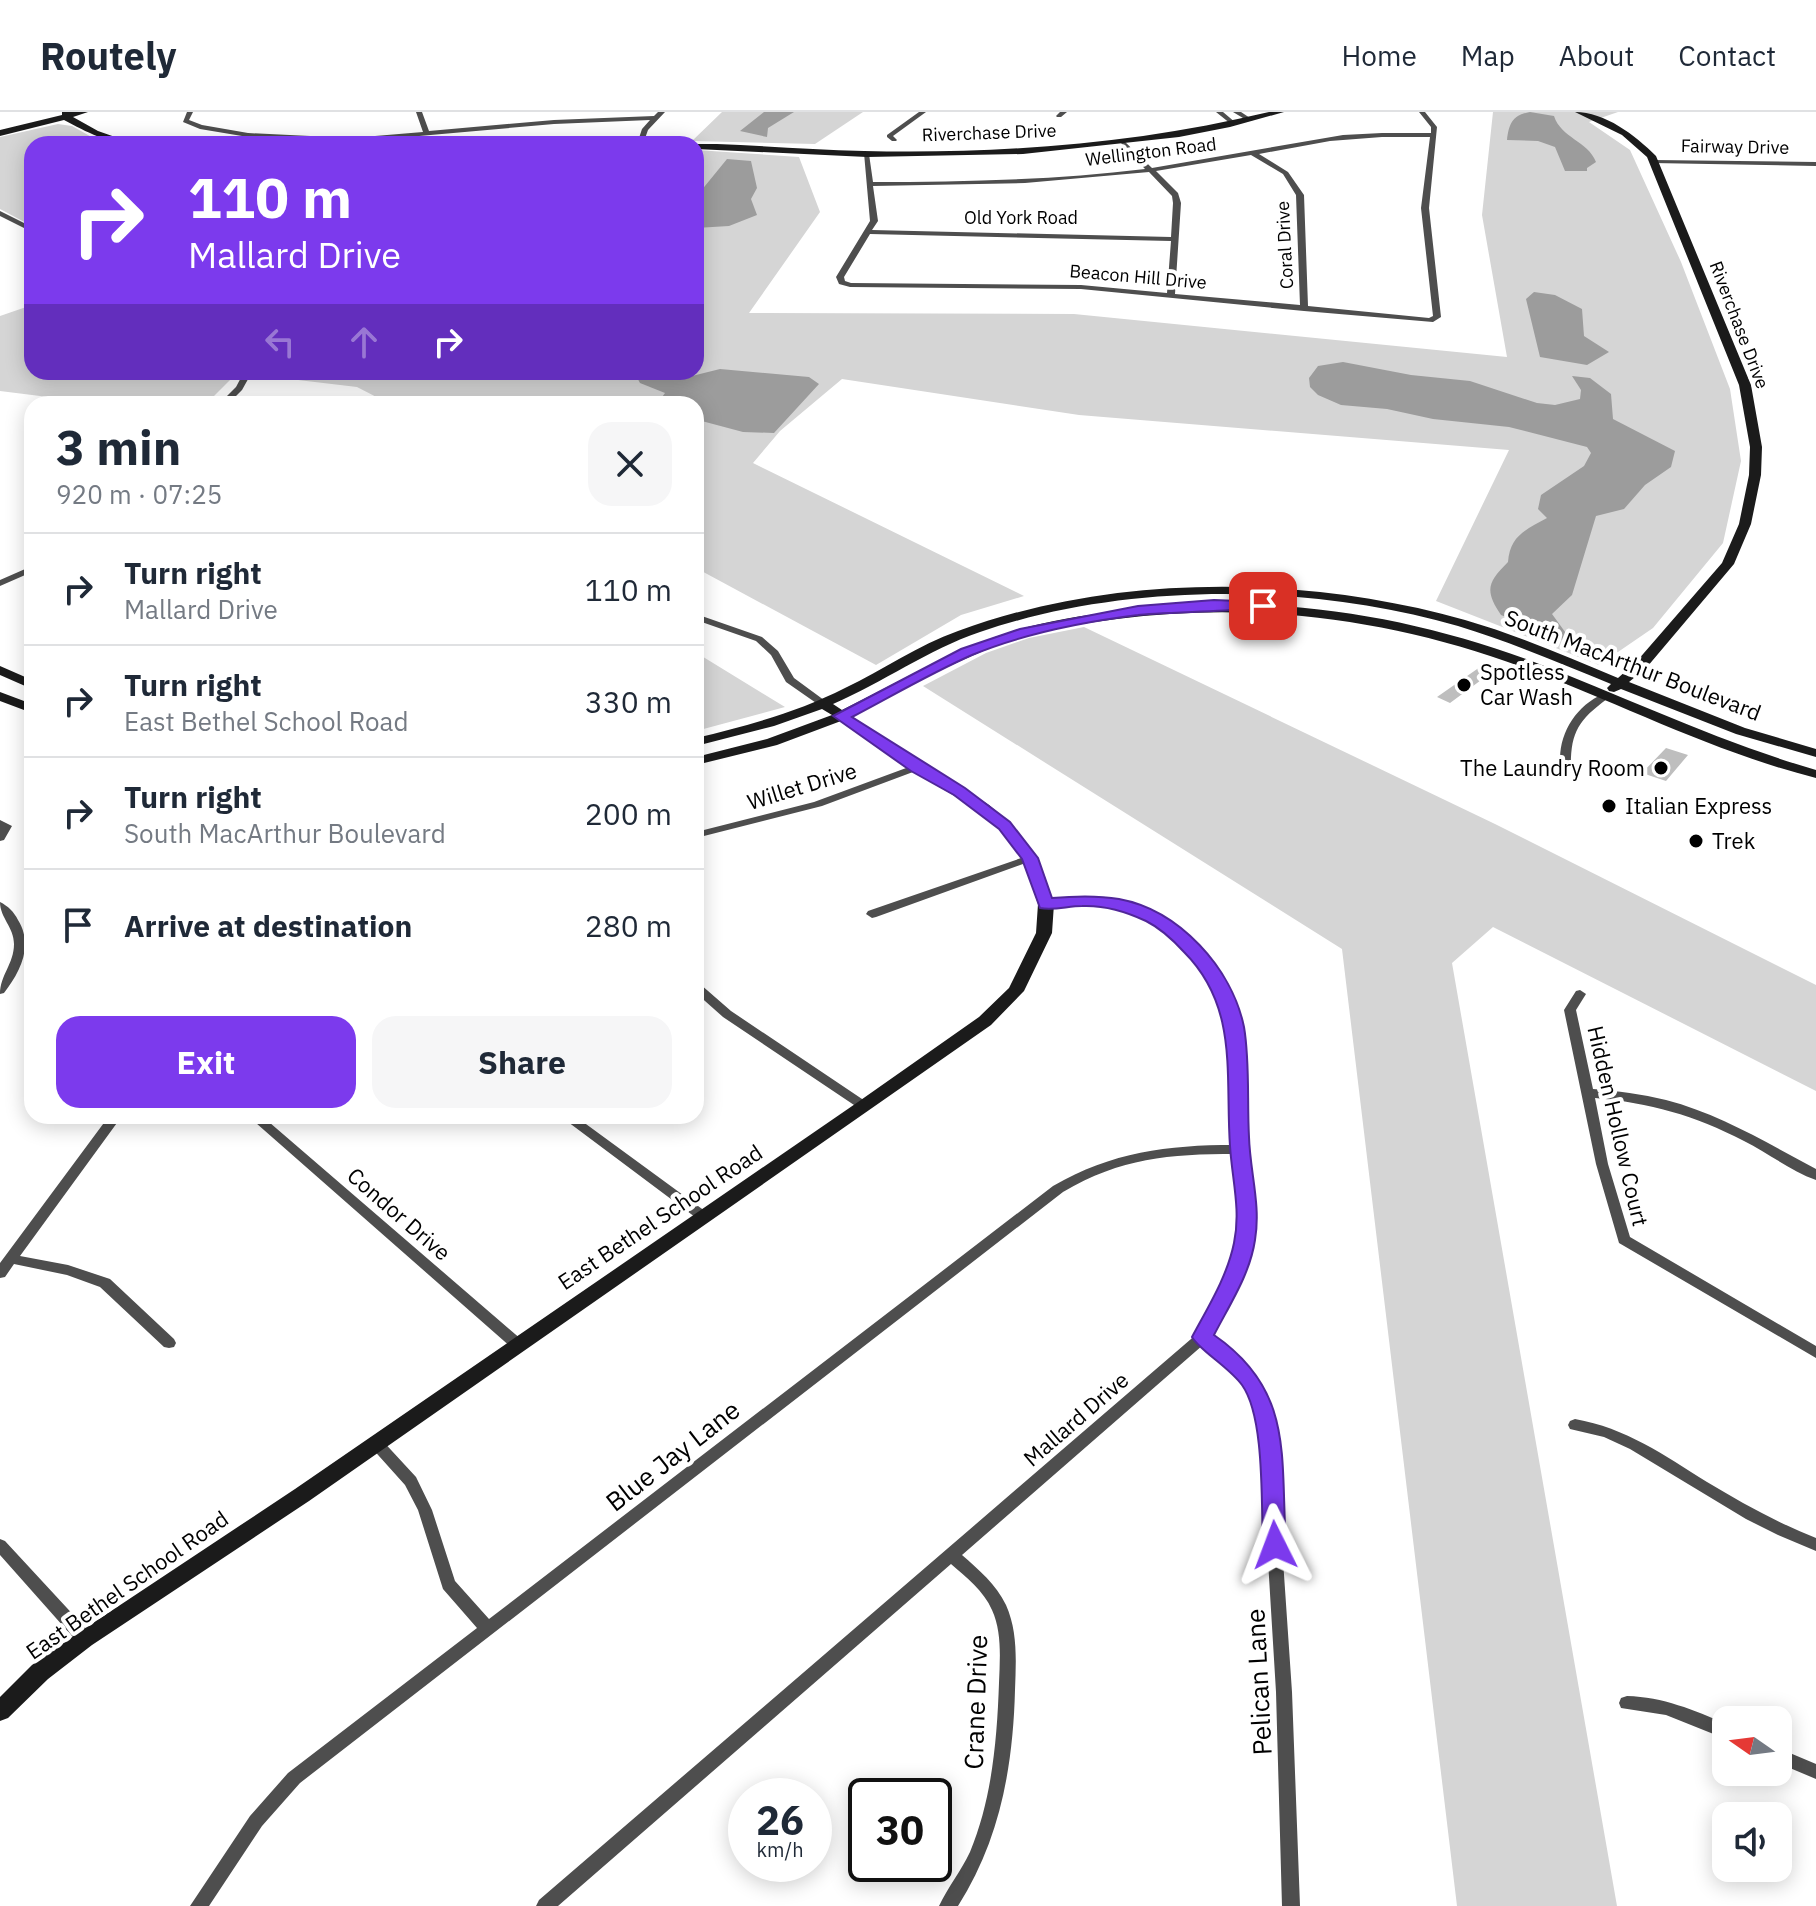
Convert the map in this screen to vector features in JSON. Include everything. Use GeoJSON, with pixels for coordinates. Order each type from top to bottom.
{"type":"FeatureCollection","features":[{"type":"Feature","properties":{"kind":"street"},"geometry":{"type":"LineString","coordinates":[[190,112],[185,121],[260,136]]}},
{"type":"Feature","properties":{"kind":"street"},"geometry":{"type":"LineString","coordinates":[[419,112],[427,134]]}},
{"type":"Feature","properties":{"kind":"street"},"geometry":{"type":"LineString","coordinates":[[514,112],[516,125]]}},
{"type":"Feature","properties":{"kind":"street"},"geometry":{"type":"LineString","coordinates":[[643,136],[645,129],[662,112]]}},
{"type":"Feature","properties":{"kind":"street"},"geometry":{"type":"LineString","coordinates":[[894,140],[889,136],[923,112]]}},
{"type":"Feature","properties":{"kind":"street"},"geometry":{"type":"LineString","coordinates":[[1219,112],[1233,123]]}},
{"type":"Feature","properties":{"kind":"street"},"geometry":{"type":"LineString","coordinates":[[1236,112],[1250,120]]}},
{"type":"Feature","properties":{"kind":"street","name":"Riverchase Drive"},"geometry":{"type":"LineString","coordinates":[[704,146],[866,154],[1013,151],[1123,142],[1280,112]]}},
{"type":"Feature","properties":{"kind":"street"},"geometry":{"type":"LineString","coordinates":[[1422,112],[1434,127],[1434,135]]}},
{"type":"Feature","properties":{"kind":"street","name":"Riverchase Drive"},"geometry":{"type":"LineString","coordinates":[[1566,771],[1565,745],[1573,722],[1642,664],[1728,564],[1745,524],[1755,475],[1756,447],[1745,385],[1654,162],[1639,142],[1579,112]]}},
{"type":"Feature","properties":{"kind":"street"},"geometry":{"type":"LineString","coordinates":[[0,131],[81,113],[107,129],[112,136]]}},
{"type":"Feature","properties":{"kind":"street"},"geometry":{"type":"LineString","coordinates":[[67,114],[95,133],[108,136]]}},
{"type":"Feature","properties":{"kind":"street"},"geometry":{"type":"LineString","coordinates":[[411,136],[516,125],[654,118]]}},
{"type":"Feature","properties":{"kind":"street","name":"Wellington Road"},"geometry":{"type":"LineString","coordinates":[[870,184],[1025,181],[1152,170],[1356,136],[1434,135]]}},
{"type":"Feature","properties":{"kind":"street","name":"Beacon Hill Drive"},"geometry":{"type":"LineString","coordinates":[[868,232],[840,277],[842,282],[850,285],[1081,287],[1430,320],[1437,317],[1425,208],[1434,135]]}},
{"type":"Feature","properties":{"kind":"street"},"geometry":{"type":"LineString","coordinates":[[1123,142],[1175,195],[1171,295]]}},
{"type":"Feature","properties":{"kind":"street"},"geometry":{"type":"LineString","coordinates":[[866,154],[874,221],[868,232]]}},
{"type":"Feature","properties":{"kind":"street","name":"Coral Drive"},"geometry":{"type":"LineString","coordinates":[[1254,154],[1286,173],[1300,195],[1304,309]]}},
{"type":"Feature","properties":{"kind":"street","name":"Fairway Drive"},"geometry":{"type":"LineString","coordinates":[[1654,162],[1816,164]]}},
{"type":"Feature","properties":{"kind":"street"},"geometry":{"type":"LineString","coordinates":[[0,213],[24,226]]}},
{"type":"Feature","properties":{"kind":"street","name":"Old York Road"},"geometry":{"type":"LineString","coordinates":[[868,232],[1174,239]]}},
{"type":"Feature","properties":{"kind":"street"},"geometry":{"type":"LineString","coordinates":[[231,396],[244,380]]}},
{"type":"Feature","properties":{"kind":"street"},"geometry":{"type":"LineString","coordinates":[[0,583],[24,572]]}},
{"type":"Feature","properties":{"kind":"street","name":"South MacArthur Boulevard"},"geometry":{"type":"LineString","coordinates":[[704,740],[743,731],[823,703],[924,650],[961,634],[1023,615],[1082,601],[1198,589],[1266,590],[1354,600],[1472,626],[1743,733],[1816,753]]}},
{"type":"Feature","properties":{"kind":"street"},"geometry":{"type":"LineString","coordinates":[[1350,616],[1354,600]]}},
{"type":"Feature","properties":{"kind":"street","name":"South MacArthur Boulevard"},"geometry":{"type":"LineString","coordinates":[[704,759],[749,750],[841,716],[966,652],[1025,632],[1102,616],[1214,605],[1286,608],[1350,616],[1471,645],[1722,747],[1816,774]]}},
{"type":"Feature","properties":{"kind":"street"},"geometry":{"type":"LineString","coordinates":[[704,620],[759,639],[775,653],[790,680],[823,703]]}},
{"type":"Feature","properties":{"kind":"street"},"geometry":{"type":"LineString","coordinates":[[0,670],[24,681]]}},
{"type":"Feature","properties":{"kind":"street"},"geometry":{"type":"LineString","coordinates":[[0,696],[24,706]]}},
{"type":"Feature","properties":{"kind":"street","name":"East Bethel School Road"},"geometry":{"type":"LineString","coordinates":[[0,1711],[40,1672],[85,1639],[864,1106],[985,1021],[1016,991],[1044,933],[1046,904],[1030,858],[1004,825],[984,808],[823,703]]}},
{"type":"Feature","properties":{"kind":"street","name":"Willet Drive"},"geometry":{"type":"LineString","coordinates":[[704,833],[818,804],[917,767]]}},
{"type":"Feature","properties":{"kind":"street"},"geometry":{"type":"LineString","coordinates":[[0,823],[7,826],[0,838]]}},
{"type":"Feature","properties":{"kind":"street"},"geometry":{"type":"LineString","coordinates":[[872,914],[1030,858]]}},
{"type":"Feature","properties":{"kind":"street","name":"Mallard Drive"},"geometry":{"type":"LineString","coordinates":[[545,1906],[1203,1337],[1225,1297],[1245,1241],[1248,1206],[1240,1149],[1235,1028],[1226,997],[1209,967],[1181,938],[1155,918],[1131,909],[1085,900],[1046,904]]}},
{"type":"Feature","properties":{"kind":"street"},"geometry":{"type":"LineString","coordinates":[[0,990],[20,957],[19,930],[3,908]]}},
{"type":"Feature","properties":{"kind":"street"},"geometry":{"type":"LineString","coordinates":[[704,994],[727,1014],[864,1106]]}},
{"type":"Feature","properties":{"kind":"street","name":"Hidden Hollow Court"},"geometry":{"type":"LineString","coordinates":[[1580,994],[1570,1010],[1602,1164],[1624,1240],[1816,1353]]}},
{"type":"Feature","properties":{"kind":"street"},"geometry":{"type":"LineString","coordinates":[[1589,1093],[1633,1097],[1680,1108],[1816,1175]]}},
{"type":"Feature","properties":{"kind":"street"},"geometry":{"type":"LineString","coordinates":[[0,1273],[110,1124]]}},
{"type":"Feature","properties":{"kind":"street","name":"Condor Drive"},"geometry":{"type":"LineString","coordinates":[[263,1124],[517,1344]]}},
{"type":"Feature","properties":{"kind":"street"},"geometry":{"type":"LineString","coordinates":[[577,1124],[704,1217]]}},
{"type":"Feature","properties":{"kind":"street","name":"Blue Jay Lane"},"geometry":{"type":"LineString","coordinates":[[199,1906],[247,1833],[294,1778],[1058,1189],[1077,1176],[1147,1152],[1240,1149]]}},
{"type":"Feature","properties":{"kind":"street"},"geometry":{"type":"LineString","coordinates":[[11,1259],[68,1270],[105,1283],[169,1343]]}},
{"type":"Feature","properties":{"kind":"street","name":"Pelican Lane"},"geometry":{"type":"LineString","coordinates":[[1203,1337],[1229,1356],[1252,1381],[1266,1413],[1285,1708],[1291,1906]]}},
{"type":"Feature","properties":{"kind":"street"},"geometry":{"type":"LineString","coordinates":[[1575,1425],[1601,1428],[1630,1441],[1755,1518],[1816,1545]]}},
{"type":"Feature","properties":{"kind":"street"},"geometry":{"type":"LineString","coordinates":[[375,1442],[411,1481],[425,1510],[448,1584],[487,1628]]}},
{"type":"Feature","properties":{"kind":"street"},"geometry":{"type":"LineString","coordinates":[[0,1545],[85,1639]]}},
{"type":"Feature","properties":{"kind":"street","name":"Crane Drive"},"geometry":{"type":"LineString","coordinates":[[948,1906],[984,1835],[1000,1779],[1007,1713],[1008,1635],[998,1604],[988,1588],[952,1556]]}},
{"type":"Feature","properties":{"kind":"street"},"geometry":{"type":"LineString","coordinates":[[1627,1703],[1648,1702],[1677,1710],[1712,1726]]}},
{"type":"Feature","properties":{"kind":"street"},"geometry":{"type":"LineString","coordinates":[[1792,1761],[1816,1772]]}},
{"type":"Feature","properties":{"kind":"shaded area"},"geometry":{"type":"Polygon","coordinates":[[[722,112],[863,112],[815,144],[704,141],[704,136],[697,136],[722,112]]]}},
{"type":"Feature","properties":{"kind":"shaded area"},"geometry":{"type":"Polygon","coordinates":[[[764,112],[794,112],[768,128],[767,137],[740,131],[764,112]]]}},
{"type":"Feature","properties":{"kind":"shaded area"},"geometry":{"type":"Polygon","coordinates":[[[1493,112],[1618,112],[1589,122],[1630,150],[1681,262],[1730,389],[1741,461],[1723,543],[1653,628],[1599,665],[1436,601],[1509,450],[1079,415],[842,379],[780,431],[753,463],[1024,596],[961,615],[876,665],[704,572],[704,396],[374,396],[357,387],[298,380],[704,380],[704,151],[799,157],[820,212],[749,313],[1074,314],[1507,357],[1482,215],[1493,112]]]}},
{"type":"Feature","properties":{"kind":"shaded area"},"geometry":{"type":"Polygon","coordinates":[[[1530,112],[1554,116],[1562,130],[1587,149],[1596,162],[1587,171],[1565,171],[1555,147],[1538,141],[1507,140],[1513,121],[1530,112]]]}},
{"type":"Feature","properties":{"kind":"shaded area"},"geometry":{"type":"Polygon","coordinates":[[[58,124],[72,126],[90,136],[24,136],[24,222],[0,209],[0,137],[58,124]]]}},
{"type":"Feature","properties":{"kind":"shaded area"},"geometry":{"type":"Polygon","coordinates":[[[727,159],[751,161],[757,188],[751,199],[757,215],[729,226],[704,228],[704,187],[727,159]]]}},
{"type":"Feature","properties":{"kind":"shaded area"},"geometry":{"type":"Polygon","coordinates":[[[1534,292],[1555,295],[1582,309],[1584,336],[1609,352],[1587,365],[1540,357],[1526,299],[1534,292]]]}},
{"type":"Feature","properties":{"kind":"shaded area"},"geometry":{"type":"Polygon","coordinates":[[[24,308],[24,380],[230,380],[214,396],[40,396],[0,391],[0,316],[24,308]]]}},
{"type":"Feature","properties":{"kind":"shaded area"},"geometry":{"type":"Polygon","coordinates":[[[1343,362],[1411,375],[1470,381],[1537,403],[1555,405],[1580,399],[1581,390],[1572,376],[1590,378],[1611,394],[1613,419],[1675,451],[1671,467],[1645,485],[1624,509],[1596,516],[1572,595],[1552,614],[1568,636],[1565,641],[1501,615],[1490,593],[1496,575],[1508,562],[1515,540],[1547,518],[1538,509],[1541,495],[1584,466],[1591,453],[1587,447],[1509,427],[1341,405],[1318,395],[1310,387],[1309,378],[1318,366],[1343,362]]]}},
{"type":"Feature","properties":{"kind":"shaded area"},"geometry":{"type":"Polygon","coordinates":[[[720,369],[809,377],[819,384],[774,433],[743,432],[704,422],[704,396],[663,396],[665,393],[638,380],[704,380],[704,373],[720,369]]]}},
{"type":"Feature","properties":{"kind":"shaded area"},"geometry":{"type":"Polygon","coordinates":[[[1084,627],[1495,824],[1816,985],[1816,1091],[1493,927],[1452,963],[1617,1906],[1457,1906],[1342,949],[923,686],[986,653],[1029,638],[1084,627]]]}},
{"type":"Feature","properties":{"kind":"shaded area"},"geometry":{"type":"Polygon","coordinates":[[[704,657],[785,707],[704,729],[704,657]]]}},
{"type":"Feature","properties":{"kind":"building","name":"Spotless Car Wash"},"geometry":{"type":"Polygon","coordinates":[[[1480,667],[1492,672],[1450,703],[1437,697],[1480,667]]]}},
{"type":"Feature","properties":{"kind":"building","name":"The Laundry Room"},"geometry":{"type":"Polygon","coordinates":[[[1666,748],[1688,755],[1666,781],[1642,773],[1666,748]]]}},
{"type":"Feature","properties":{"kind":"place","name":"Spotless Car Wash"},"geometry":{"type":"Point","coordinates":[1464,685]}},
{"type":"Feature","properties":{"kind":"place","name":"The Laundry Room"},"geometry":{"type":"Point","coordinates":[1661,768]}},
{"type":"Feature","properties":{"kind":"place","name":"Italian Express"},"geometry":{"type":"Point","coordinates":[1609,806]}},
{"type":"Feature","properties":{"kind":"place","name":"Trek"},"geometry":{"type":"Point","coordinates":[1696,841]}},
{"type":"Feature","properties":{"kind":"route"},"geometry":{"type":"LineString","coordinates":[[1263,606],[1179,606],[1138,610],[1025,632],[966,652],[841,716],[984,808],[1004,825],[1030,858],[1046,904],[1085,900],[1119,904],[1155,918],[1181,938],[1209,967],[1226,997],[1235,1028],[1240,1149],[1248,1206],[1245,1241],[1237,1270],[1203,1337],[1229,1356],[1252,1381],[1266,1413],[1275,1545]]}}]}
